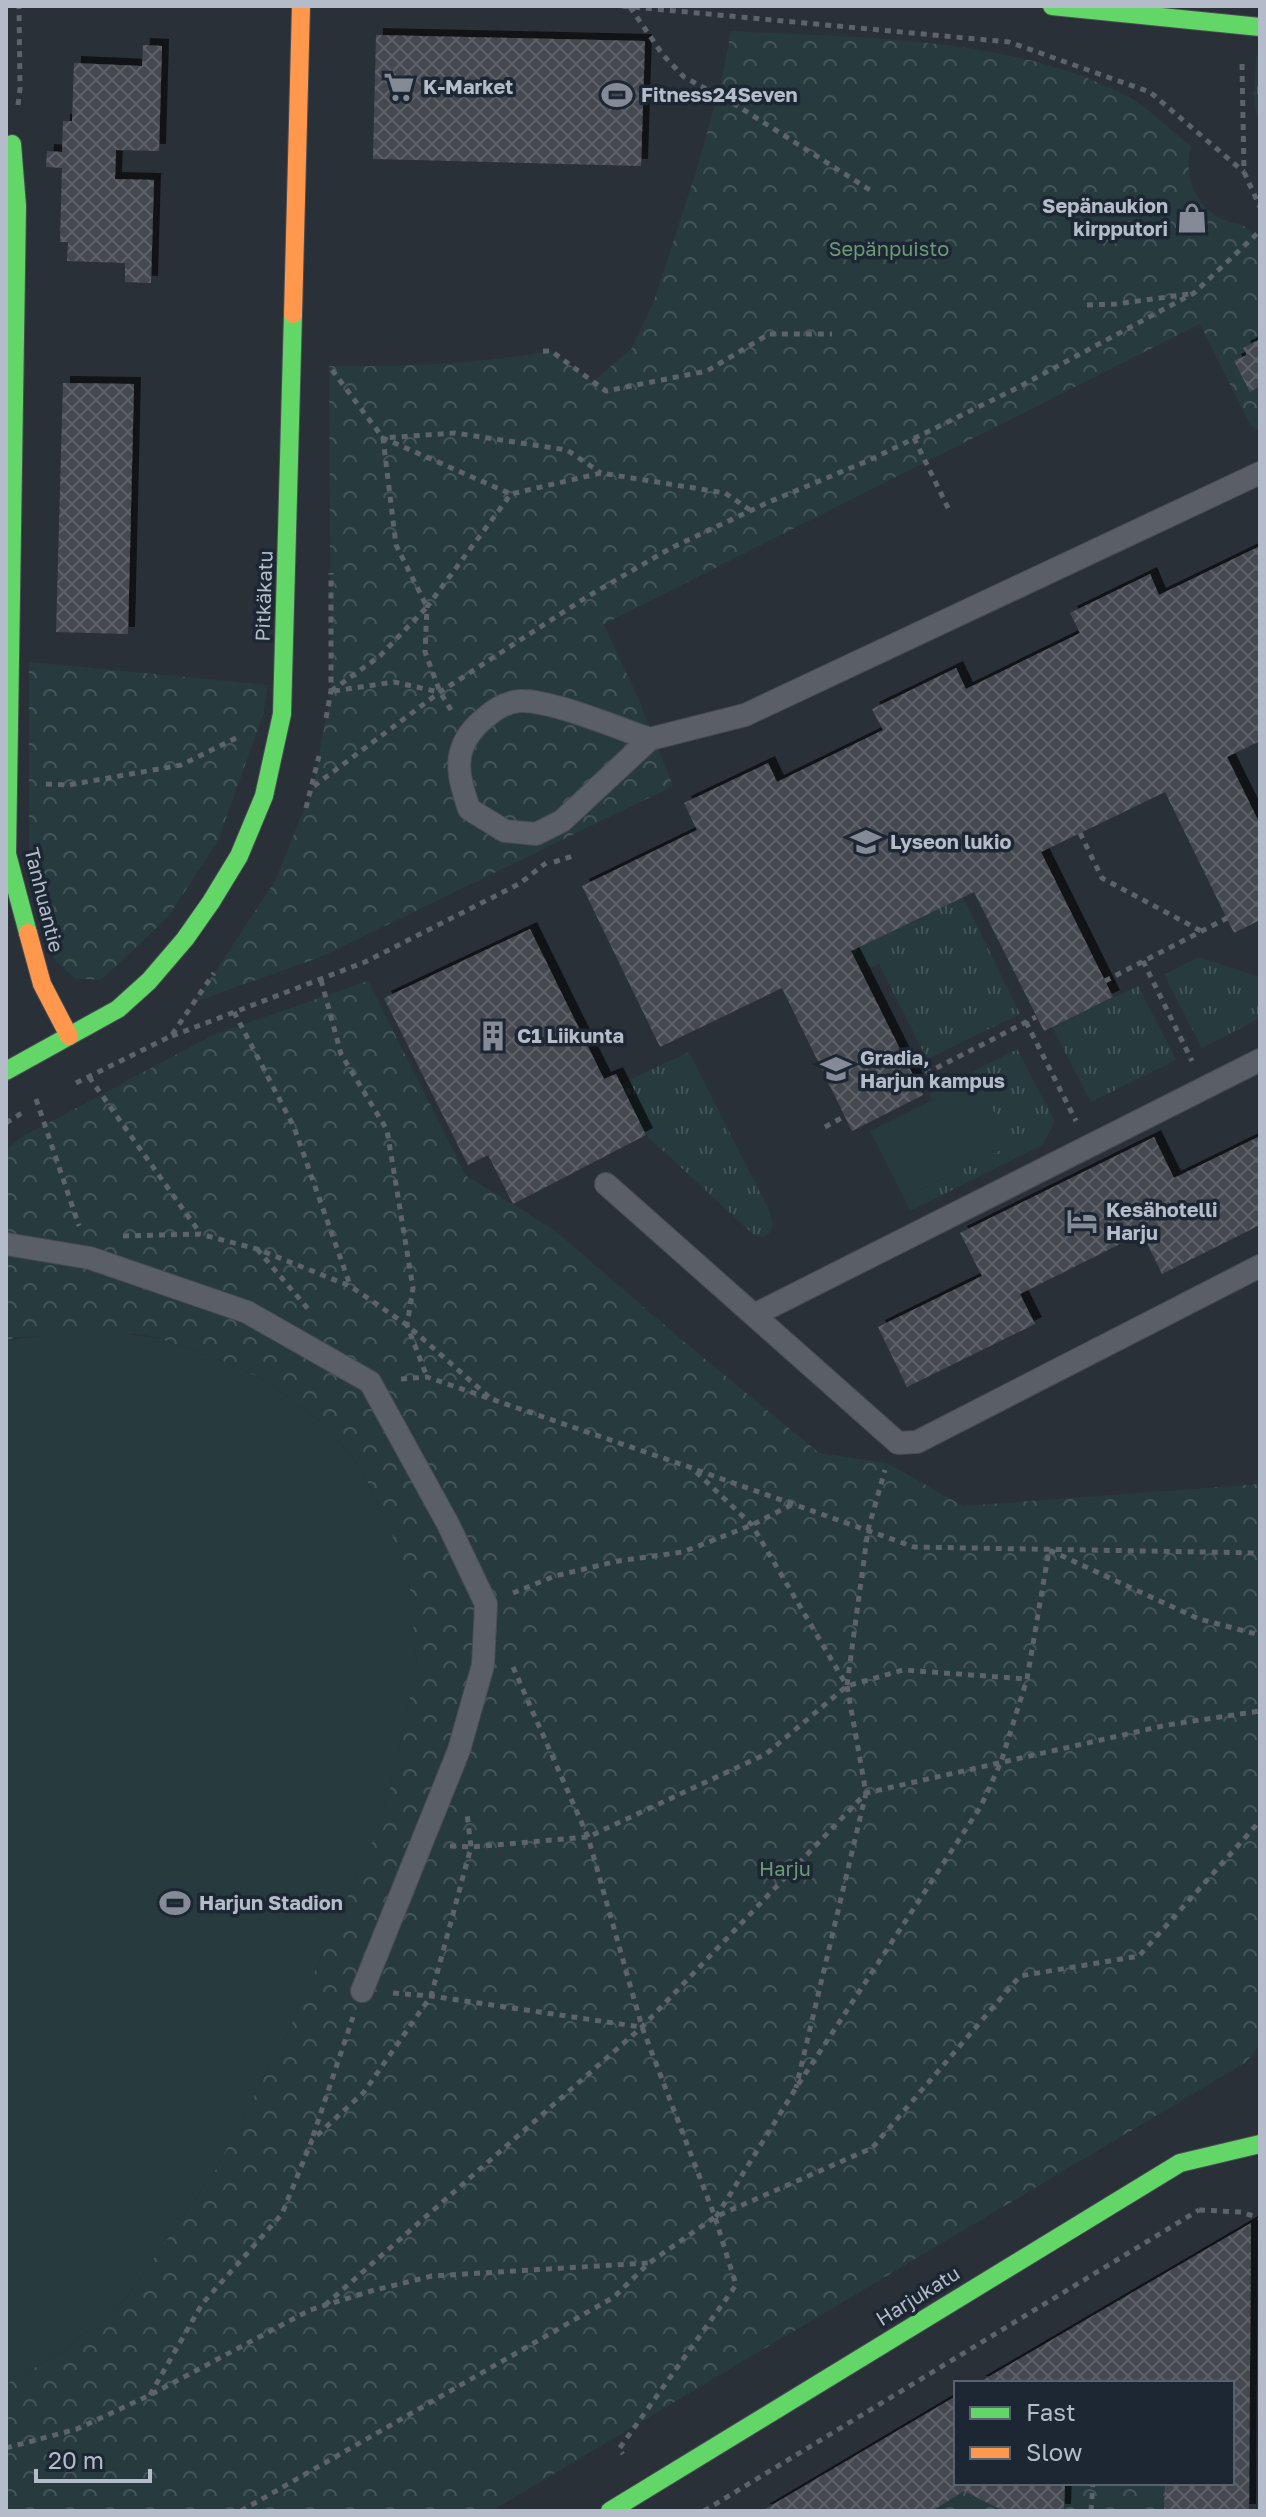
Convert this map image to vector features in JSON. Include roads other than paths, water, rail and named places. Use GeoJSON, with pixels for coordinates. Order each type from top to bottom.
{"type":"FeatureCollection","features":[{"type":"Feature","properties":{"kind":"street","name":"Pitkäkatu"},"geometry":{"type":"LineString","coordinates":[[6,1071],[118,1009],[149,981],[211,902],[239,856],[264,796],[282,714],[301,6]]}},
{"type":"Feature","properties":{"kind":"street"},"geometry":{"type":"LineString","coordinates":[[1052,6],[1260,27]]}},
{"type":"Feature","properties":{"kind":"street","name":"Tanhuantie"},"geometry":{"type":"LineString","coordinates":[[12,144],[17,206],[6,854],[42,984],[69,1036]]}},
{"type":"Feature","properties":{"kind":"street","name":"Harjukatu"},"geometry":{"type":"LineString","coordinates":[[610,2511],[1180,2163],[1260,2144]]}},
{"type":"Feature","properties":{"kind":"lane"},"geometry":{"type":"LineString","coordinates":[[650,739],[544,704],[519,701],[493,709],[468,735],[457,770],[469,809],[505,831],[536,834],[562,821],[650,739],[745,715],[1260,473]]}},
{"type":"Feature","properties":{"kind":"lane"},"geometry":{"type":"LineString","coordinates":[[754,1315],[1260,1060]]}},
{"type":"Feature","properties":{"kind":"lane"},"geometry":{"type":"LineString","coordinates":[[606,1184],[898,1443],[917,1442],[1260,1266]]}},
{"type":"Feature","properties":{"kind":"lane"},"geometry":{"type":"LineString","coordinates":[[6,1244],[90,1258],[247,1312],[370,1382],[448,1524],[486,1604],[483,1665],[459,1750],[362,1991]]}},
{"type":"Feature","properties":{"kind":"place","name":"K-Market"},"geometry":{"type":"Point","coordinates":[399,87]}},
{"type":"Feature","properties":{"kind":"place","name":"Fitness24Seven"},"geometry":{"type":"Point","coordinates":[617,95]}},
{"type":"Feature","properties":{"kind":"place","name":"Sepänaukion kirpputori"},"geometry":{"type":"Point","coordinates":[1192,218]}},
{"type":"Feature","properties":{"kind":"place","name":"Lyseon lukio"},"geometry":{"type":"Point","coordinates":[866,842]}},
{"type":"Feature","properties":{"kind":"place","name":"C1 Liikunta"},"geometry":{"type":"Point","coordinates":[493,1036]}},
{"type":"Feature","properties":{"kind":"place","name":"Gradia, Harjun kampus"},"geometry":{"type":"Point","coordinates":[836,1069]}},
{"type":"Feature","properties":{"kind":"place","name":"Kesähotelli Harju"},"geometry":{"type":"Point","coordinates":[1082,1221]}},
{"type":"Feature","properties":{"kind":"place","name":"Harjun Stadion"},"geometry":{"type":"Point","coordinates":[175,1903]}},
{"type":"Feature","properties":{"kind":"park label","name":"Sepänpuisto"},"geometry":{"type":"Point","coordinates":[889,249]}},
{"type":"Feature","properties":{"kind":"park label","name":"Harju"},"geometry":{"type":"Point","coordinates":[785,1869]}}]}
